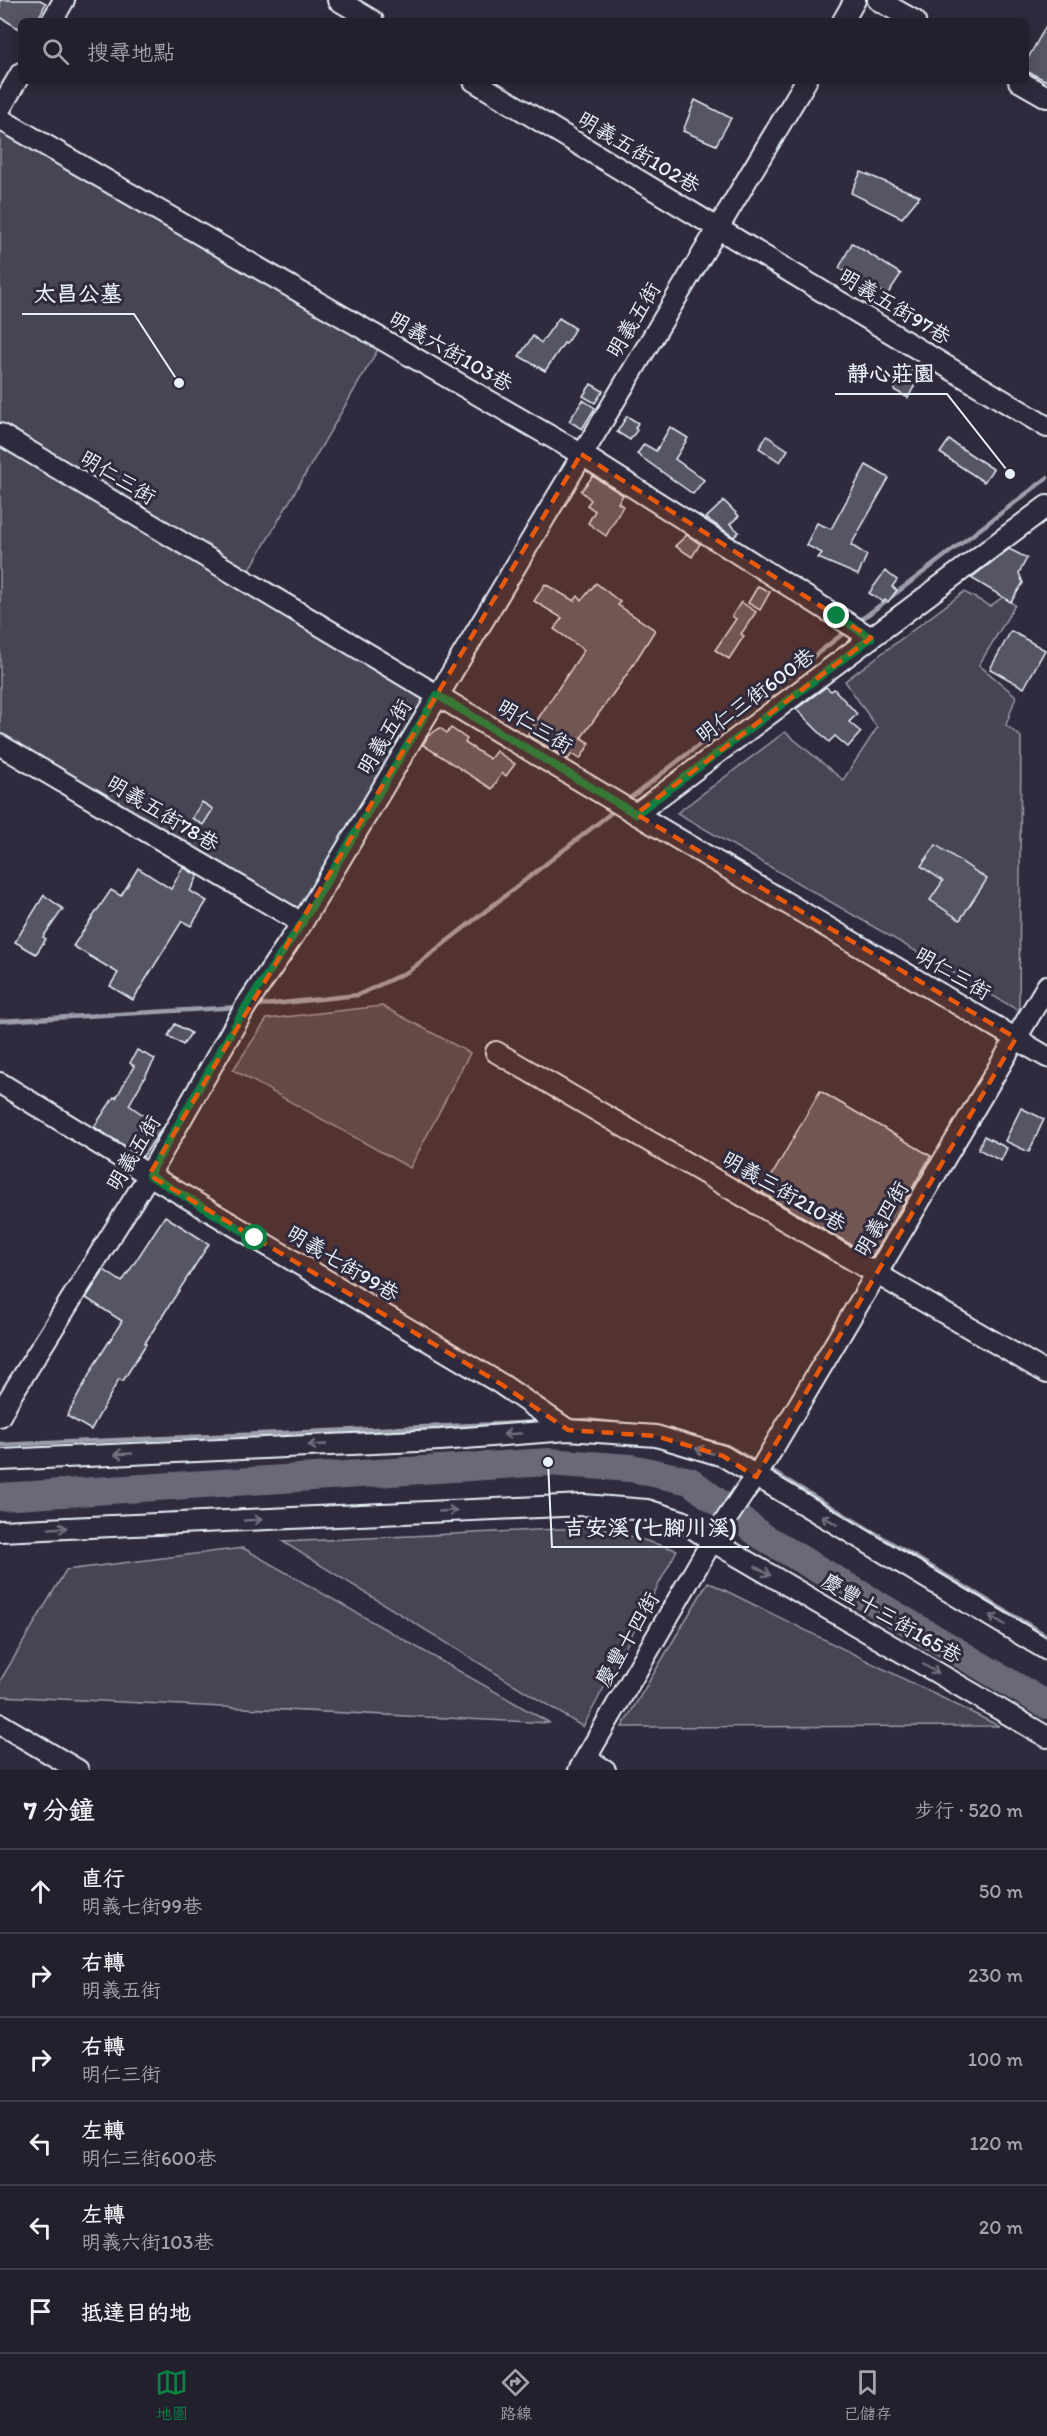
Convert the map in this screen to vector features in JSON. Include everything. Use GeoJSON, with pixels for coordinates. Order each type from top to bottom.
{"type":"FeatureCollection","features":[{"type":"Feature","properties":{"kind":"street"},"geometry":{"type":"LineString","coordinates":[[54,18],[64,0]]}},
{"type":"Feature","properties":{"kind":"street"},"geometry":{"type":"LineString","coordinates":[[338,0],[368,18]]}},
{"type":"Feature","properties":{"kind":"street"},"geometry":{"type":"LineString","coordinates":[[845,18],[855,0]]}},
{"type":"Feature","properties":{"kind":"street"},"geometry":{"type":"LineString","coordinates":[[878,0],[910,18]]}},
{"type":"Feature","properties":{"kind":"street"},"geometry":{"type":"LineString","coordinates":[[0,109],[18,78]]}},
{"type":"Feature","properties":{"kind":"street","name":"明義五街102巷"},"geometry":{"type":"LineString","coordinates":[[479,84],[718,227]]}},
{"type":"Feature","properties":{"kind":"street","name":"明義五街"},"geometry":{"type":"LineString","coordinates":[[0,1416],[5,1394],[149,1175],[246,1006],[302,923],[804,84]]}},
{"type":"Feature","properties":{"kind":"street"},"geometry":{"type":"LineString","coordinates":[[1024,84],[1047,97]]}},
{"type":"Feature","properties":{"kind":"street","name":"明義六街103巷"},"geometry":{"type":"LineString","coordinates":[[0,119],[581,454],[871,638]]}},
{"type":"Feature","properties":{"kind":"street","name":"明義五街97巷"},"geometry":{"type":"LineString","coordinates":[[718,227],[1047,427]]}},
{"type":"Feature","properties":{"kind":"street","name":"明仁三街"},"geometry":{"type":"LineString","coordinates":[[0,434],[1047,1057]]}},
{"type":"Feature","properties":{"kind":"street","name":"明仁三街600巷"},"geometry":{"type":"LineString","coordinates":[[626,808],[871,638],[1047,506]]}},
{"type":"Feature","properties":{"kind":"street","name":"明義五街78巷"},"geometry":{"type":"LineString","coordinates":[[0,745],[302,923]]}},
{"type":"Feature","properties":{"kind":"street","name":"明義四街"},"geometry":{"type":"LineString","coordinates":[[715,1537],[752,1482],[1047,986]]}},
{"type":"Feature","properties":{"kind":"street","name":"明義三街210巷"},"geometry":{"type":"LineString","coordinates":[[496,1052],[1047,1373]]}},
{"type":"Feature","properties":{"kind":"street","name":"明義七街99巷"},"geometry":{"type":"LineString","coordinates":[[0,1083],[149,1175],[501,1384],[568,1430]]}},
{"type":"Feature","properties":{"kind":"street"},"geometry":{"type":"LineString","coordinates":[[0,1460],[440,1440],[568,1430],[656,1436],[723,1456],[752,1482],[1047,1650]]}},
{"type":"Feature","properties":{"kind":"street","name":"慶豐十三街165巷"},"geometry":{"type":"LineString","coordinates":[[0,1531],[584,1505],[647,1510],[682,1521],[715,1537],[1047,1737]]}},
{"type":"Feature","properties":{"kind":"street","name":"慶豐十四街"},"geometry":{"type":"LineString","coordinates":[[582,1764],[715,1537]]}},
{"type":"Feature","properties":{"kind":"street"},"geometry":{"type":"LineString","coordinates":[[0,1724],[78,1770]]}},
{"type":"Feature","properties":{"kind":"street"},"geometry":{"type":"LineString","coordinates":[[582,1764],[605,1770]]}},
{"type":"Feature","properties":{"kind":"highlighted area"},"geometry":{"type":"Polygon","coordinates":[[[581,454],[871,638],[636,814],[1016,1038],[756,1477],[723,1456],[656,1436],[568,1430],[501,1384],[149,1175],[581,454]]]}},
{"type":"Feature","properties":{"kind":"shaded area"},"geometry":{"type":"Polygon","coordinates":[[[10,118],[384,339],[249,571],[0,428],[0,134],[10,118]]]}},
{"type":"Feature","properties":{"kind":"shaded area"},"geometry":{"type":"Polygon","coordinates":[[[0,443],[430,695],[300,916],[0,734],[0,443]]]}},
{"type":"Feature","properties":{"kind":"shaded area"},"geometry":{"type":"Polygon","coordinates":[[[964,592],[990,606],[1003,597],[1015,605],[979,665],[1016,696],[1006,725],[1021,737],[1019,1011],[677,813],[785,732],[843,780],[877,728],[845,681],[964,592]]]}},
{"type":"Feature","properties":{"kind":"shaded area"},"geometry":{"type":"Polygon","coordinates":[[[382,1006],[470,1053],[410,1168],[233,1070],[267,1019],[382,1006]]]}},
{"type":"Feature","properties":{"kind":"shaded area"},"geometry":{"type":"Polygon","coordinates":[[[599,1527],[677,1550],[583,1727],[283,1542],[599,1527]]]}},
{"type":"Feature","properties":{"kind":"shaded area"},"geometry":{"type":"Polygon","coordinates":[[[243,1548],[550,1723],[0,1696],[0,1681],[66,1570],[243,1548]]]}},
{"type":"Feature","properties":{"kind":"shaded area"},"geometry":{"type":"Polygon","coordinates":[[[708,1582],[999,1726],[622,1727],[708,1582]]]}},
{"type":"Feature","properties":{"kind":"building"},"geometry":{"type":"Polygon","coordinates":[[[0,0],[40,0],[46,3],[38,18],[18,18],[18,28],[0,17],[0,0]]]}},
{"type":"Feature","properties":{"kind":"building"},"geometry":{"type":"Polygon","coordinates":[[[1047,24],[1047,81],[1029,72],[1029,57],[1047,24]]]}},
{"type":"Feature","properties":{"kind":"building"},"geometry":{"type":"Polygon","coordinates":[[[695,100],[731,118],[716,145],[683,131],[695,100]]]}},
{"type":"Feature","properties":{"kind":"building"},"geometry":{"type":"Polygon","coordinates":[[[861,172],[920,196],[902,218],[851,193],[861,172]]]}},
{"type":"Feature","properties":{"kind":"building"},"geometry":{"type":"Polygon","coordinates":[[[852,243],[901,274],[887,295],[839,268],[852,243]]]}},
{"type":"Feature","properties":{"kind":"building"},"geometry":{"type":"Polygon","coordinates":[[[559,318],[575,328],[545,371],[519,356],[533,336],[541,343],[559,318]]]}},
{"type":"Feature","properties":{"kind":"building"},"geometry":{"type":"Polygon","coordinates":[[[907,367],[920,375],[908,398],[894,390],[907,367]]]}},
{"type":"Feature","properties":{"kind":"building"},"geometry":{"type":"Polygon","coordinates":[[[591,384],[603,391],[595,403],[583,396],[591,384]]]}},
{"type":"Feature","properties":{"kind":"building"},"geometry":{"type":"Polygon","coordinates":[[[583,400],[595,408],[582,429],[569,421],[583,400]]]}},
{"type":"Feature","properties":{"kind":"building"},"geometry":{"type":"Polygon","coordinates":[[[627,416],[638,423],[635,428],[637,430],[630,440],[617,432],[627,416]]]}},
{"type":"Feature","properties":{"kind":"building"},"geometry":{"type":"Polygon","coordinates":[[[670,427],[688,438],[675,459],[704,480],[693,494],[637,454],[644,444],[656,451],[670,427]]]}},
{"type":"Feature","properties":{"kind":"building"},"geometry":{"type":"Polygon","coordinates":[[[767,436],[788,450],[780,462],[759,448],[767,436]]]}},
{"type":"Feature","properties":{"kind":"building"},"geometry":{"type":"Polygon","coordinates":[[[949,440],[993,469],[984,482],[940,453],[949,440]]]}},
{"type":"Feature","properties":{"kind":"building"},"geometry":{"type":"Polygon","coordinates":[[[866,465],[889,478],[851,545],[867,555],[858,575],[818,558],[822,553],[806,545],[817,523],[831,529],[866,465]]]}},
{"type":"Feature","properties":{"kind":"building"},"geometry":{"type":"Polygon","coordinates":[[[593,476],[623,495],[618,503],[623,506],[606,536],[588,523],[595,511],[587,505],[591,500],[581,491],[593,476]]]}},
{"type":"Feature","properties":{"kind":"building"},"geometry":{"type":"Polygon","coordinates":[[[724,501],[739,516],[730,524],[739,532],[734,537],[706,518],[724,501]]]}},
{"type":"Feature","properties":{"kind":"building"},"geometry":{"type":"Polygon","coordinates":[[[687,535],[700,544],[692,557],[675,546],[687,535]]]}},
{"type":"Feature","properties":{"kind":"building"},"geometry":{"type":"Polygon","coordinates":[[[1009,549],[1027,558],[1019,573],[1023,583],[1011,602],[971,578],[1009,549]]]}},
{"type":"Feature","properties":{"kind":"building"},"geometry":{"type":"Polygon","coordinates":[[[885,571],[897,580],[892,587],[897,590],[888,602],[885,600],[883,602],[869,593],[885,571]]]}},
{"type":"Feature","properties":{"kind":"building"},"geometry":{"type":"Polygon","coordinates":[[[596,583],[620,602],[618,605],[655,630],[628,673],[581,738],[590,743],[580,759],[572,754],[568,759],[527,735],[584,650],[554,629],[562,618],[534,601],[545,584],[574,601],[578,596],[582,600],[596,583]]]}},
{"type":"Feature","properties":{"kind":"building"},"geometry":{"type":"Polygon","coordinates":[[[758,586],[770,592],[760,610],[748,603],[758,586]]]}},
{"type":"Feature","properties":{"kind":"building"},"geometry":{"type":"Polygon","coordinates":[[[741,602],[756,612],[741,634],[744,636],[729,659],[715,650],[736,619],[732,616],[741,602]]]}},
{"type":"Feature","properties":{"kind":"building"},"geometry":{"type":"Polygon","coordinates":[[[1011,631],[1045,650],[1024,688],[990,669],[1011,631]]]}},
{"type":"Feature","properties":{"kind":"building"},"geometry":{"type":"Polygon","coordinates":[[[826,687],[831,691],[834,689],[857,714],[849,722],[861,732],[848,747],[835,736],[829,742],[796,709],[826,687]]]}},
{"type":"Feature","properties":{"kind":"building"},"geometry":{"type":"Polygon","coordinates":[[[440,728],[447,733],[451,728],[467,739],[465,743],[490,759],[496,751],[515,764],[506,776],[502,773],[492,789],[423,745],[428,736],[440,728]]]}},
{"type":"Feature","properties":{"kind":"building"},"geometry":{"type":"Polygon","coordinates":[[[202,802],[213,809],[203,825],[192,818],[202,802]]]}},
{"type":"Feature","properties":{"kind":"building"},"geometry":{"type":"Polygon","coordinates":[[[936,845],[987,879],[960,920],[930,900],[943,881],[921,866],[936,845]]]}},
{"type":"Feature","properties":{"kind":"building"},"geometry":{"type":"Polygon","coordinates":[[[183,867],[198,876],[190,891],[207,901],[191,926],[182,921],[133,1000],[110,986],[118,973],[73,946],[111,890],[121,896],[138,868],[171,889],[183,867]]]}},
{"type":"Feature","properties":{"kind":"building"},"geometry":{"type":"Polygon","coordinates":[[[44,895],[63,909],[43,937],[46,939],[36,954],[15,942],[44,895]]]}},
{"type":"Feature","properties":{"kind":"building"},"geometry":{"type":"Polygon","coordinates":[[[175,1024],[191,1033],[183,1045],[168,1036],[175,1024]]]}},
{"type":"Feature","properties":{"kind":"building"},"geometry":{"type":"Polygon","coordinates":[[[137,1050],[155,1059],[129,1105],[162,1128],[143,1157],[94,1127],[114,1097],[116,1098],[134,1066],[130,1063],[137,1050]]]}},
{"type":"Feature","properties":{"kind":"building"},"geometry":{"type":"Polygon","coordinates":[[[820,1091],[931,1156],[872,1257],[762,1193],[820,1091]]]}},
{"type":"Feature","properties":{"kind":"building"},"geometry":{"type":"Polygon","coordinates":[[[1021,1108],[1044,1119],[1029,1152],[1005,1141],[1021,1108]]]}},
{"type":"Feature","properties":{"kind":"building"},"geometry":{"type":"Polygon","coordinates":[[[984,1136],[1007,1148],[1001,1161],[978,1149],[984,1136]]]}},
{"type":"Feature","properties":{"kind":"building"},"geometry":{"type":"Polygon","coordinates":[[[165,1216],[209,1244],[123,1381],[119,1379],[91,1430],[67,1416],[95,1364],[122,1321],[86,1298],[104,1270],[122,1282],[165,1216]]]}},
{"type":"Feature","properties":{"kind":"waterway"},"geometry":{"type":"LineString","coordinates":[[858,622],[1047,478]]}},
{"type":"Feature","properties":{"kind":"waterway"},"geometry":{"type":"LineString","coordinates":[[625,802],[849,629]]}},
{"type":"Feature","properties":{"kind":"waterway"},"geometry":{"type":"LineString","coordinates":[[254,1006],[358,995],[409,971],[616,809]]}},
{"type":"Feature","properties":{"kind":"waterway"},"geometry":{"type":"LineString","coordinates":[[0,1021],[240,1007]]}},
{"type":"Feature","properties":{"kind":"waterway"},"geometry":{"type":"LineString","coordinates":[[571,1421],[586,1420],[658,1428]]}},
{"type":"Feature","properties":{"kind":"waterway"},"geometry":{"type":"LineString","coordinates":[[0,1445],[544,1422]]}},
{"type":"Feature","properties":{"kind":"waterway"},"geometry":{"type":"LineString","coordinates":[[692,1437],[727,1446],[759,1464]]}},
{"type":"Feature","properties":{"kind":"waterway"},"geometry":{"type":"LineString","coordinates":[[0,1497],[548,1462],[631,1468],[690,1481],[762,1536],[1047,1705]]}},
{"type":"Feature","properties":{"kind":"waterway"},"geometry":{"type":"LineString","coordinates":[[766,1468],[1047,1636]]}},
{"type":"Feature","properties":{"kind":"place","name":"太昌公墓"},"geometry":{"type":"Point","coordinates":[179,383]}},
{"type":"Feature","properties":{"kind":"place","name":"靜心莊園"},"geometry":{"type":"Point","coordinates":[1010,474]}},
{"type":"Feature","properties":{"kind":"place","name":"吉安溪 (七腳川溪)"},"geometry":{"type":"Point","coordinates":[548,1462]}},
{"type":"Feature","properties":{"kind":"route"},"geometry":{"type":"LineString","coordinates":[[255,1238],[149,1175],[246,1006],[302,923],[437,695],[636,814],[871,638],[837,616]]}}]}
